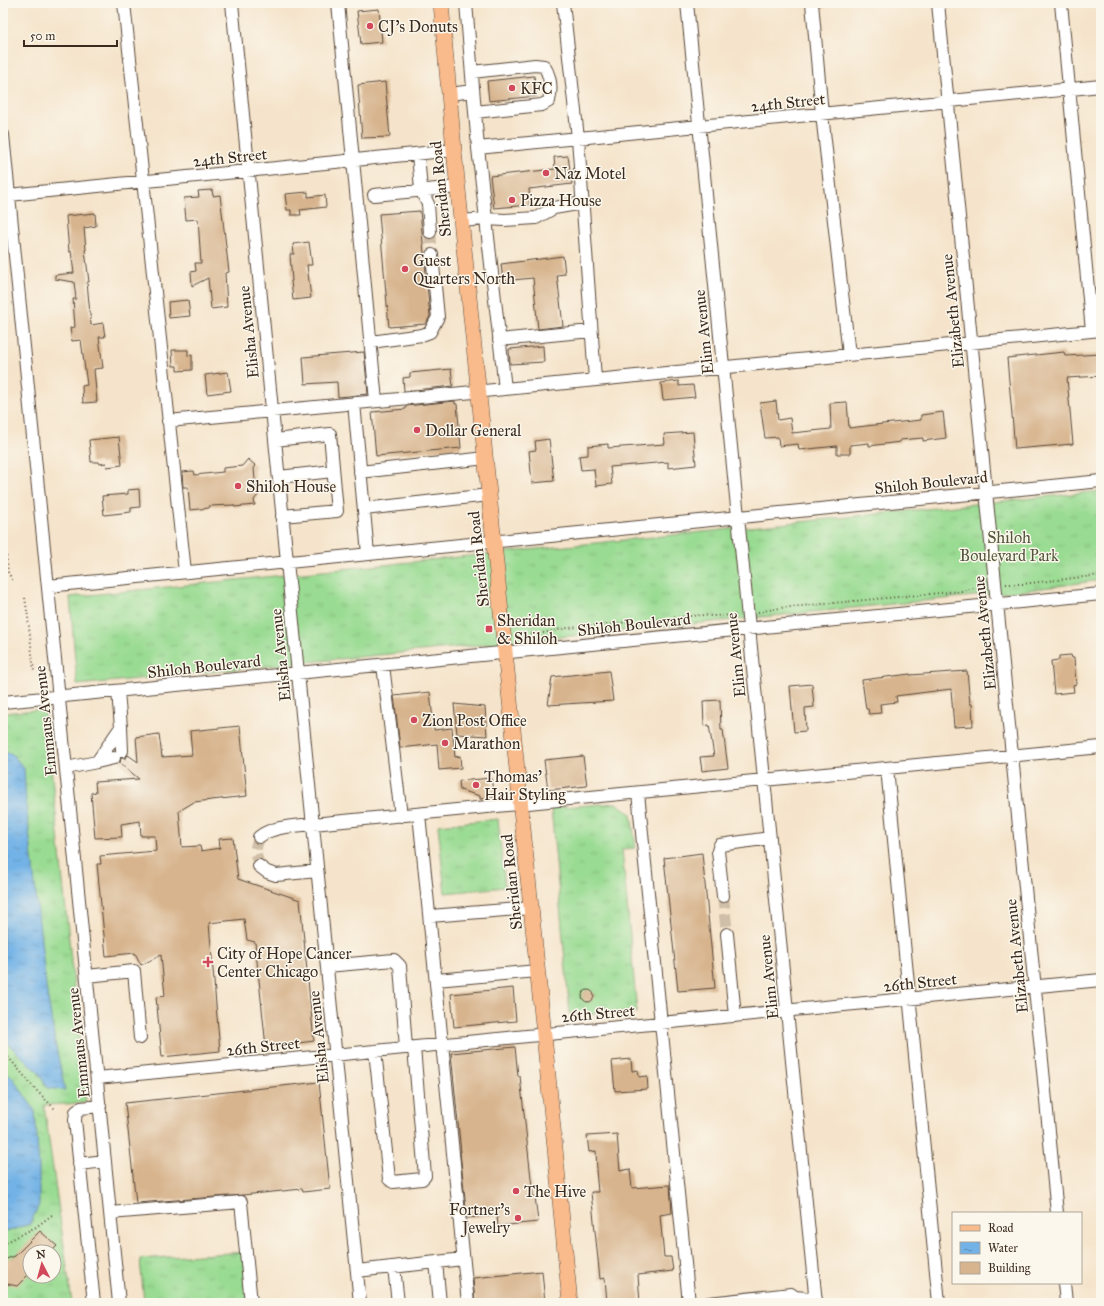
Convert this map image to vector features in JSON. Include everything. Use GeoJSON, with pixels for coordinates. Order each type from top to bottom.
{"type":"FeatureCollection","features":[{"type":"Feature","properties":{"kind":"main road","name":"Sheridan Road"},"geometry":{"type":"LineString","coordinates":[[441,3],[461,221],[532,908],[570,1303]]}},
{"type":"Feature","properties":{"kind":"street"},"geometry":{"type":"LineString","coordinates":[[124,3],[185,572]]}},
{"type":"Feature","properties":{"kind":"street","name":"Elisha Avenue"},"geometry":{"type":"LineString","coordinates":[[232,3],[360,1303]]}},
{"type":"Feature","properties":{"kind":"street"},"geometry":{"type":"LineString","coordinates":[[338,3],[376,401]]}},
{"type":"Feature","properties":{"kind":"street"},"geometry":{"type":"LineString","coordinates":[[466,3],[478,148],[505,389]]}},
{"type":"Feature","properties":{"kind":"street"},"geometry":{"type":"LineString","coordinates":[[564,3],[578,138],[595,380]]}},
{"type":"Feature","properties":{"kind":"street","name":"Elim Avenue"},"geometry":{"type":"LineString","coordinates":[[687,3],[816,1301]]}},
{"type":"Feature","properties":{"kind":"street"},"geometry":{"type":"LineString","coordinates":[[812,3],[822,114],[849,355]]}},
{"type":"Feature","properties":{"kind":"street","name":"Elizabeth Avenue"},"geometry":{"type":"LineString","coordinates":[[938,3],[1057,1212]]}},
{"type":"Feature","properties":{"kind":"street"},"geometry":{"type":"LineString","coordinates":[[168,421],[1096,331],[1062,3]]}},
{"type":"Feature","properties":{"kind":"street"},"geometry":{"type":"LineString","coordinates":[[472,72],[535,65],[544,66],[549,73],[551,85],[549,101],[542,105],[475,112]]}},
{"type":"Feature","properties":{"kind":"street","name":"24th Street"},"geometry":{"type":"LineString","coordinates":[[478,148],[1101,86]]}},
{"type":"Feature","properties":{"kind":"street"},"geometry":{"type":"LineString","coordinates":[[449,94],[473,91]]}},
{"type":"Feature","properties":{"kind":"street","name":"Emmaus Avenue"},"geometry":{"type":"LineString","coordinates":[[3,135],[119,1303]]}},
{"type":"Feature","properties":{"kind":"street","name":"24th Street"},"geometry":{"type":"LineString","coordinates":[[9,195],[454,150]]}},
{"type":"Feature","properties":{"kind":"street"},"geometry":{"type":"LineString","coordinates":[[418,154],[421,190],[428,204],[430,232]]}},
{"type":"Feature","properties":{"kind":"street"},"geometry":{"type":"LineString","coordinates":[[374,195],[458,187]]}},
{"type":"Feature","properties":{"kind":"street"},"geometry":{"type":"LineString","coordinates":[[461,221],[536,218],[554,208],[582,203]]}},
{"type":"Feature","properties":{"kind":"street"},"geometry":{"type":"LineString","coordinates":[[371,342],[422,336],[430,332],[438,317],[432,256]]}},
{"type":"Feature","properties":{"kind":"street"},"geometry":{"type":"LineString","coordinates":[[499,340],[591,331]]}},
{"type":"Feature","properties":{"kind":"street"},"geometry":{"type":"LineString","coordinates":[[354,403],[368,554]]}},
{"type":"Feature","properties":{"kind":"street"},"geometry":{"type":"LineString","coordinates":[[275,440],[330,434],[338,510],[282,516]]}},
{"type":"Feature","properties":{"kind":"street"},"geometry":{"type":"LineString","coordinates":[[360,472],[486,458]]}},
{"type":"Feature","properties":{"kind":"street"},"geometry":{"type":"LineString","coordinates":[[279,477],[334,471]]}},
{"type":"Feature","properties":{"kind":"street","name":"Shiloh Boulevard"},"geometry":{"type":"LineString","coordinates":[[48,586],[1101,481]]}},
{"type":"Feature","properties":{"kind":"street"},"geometry":{"type":"LineString","coordinates":[[364,509],[489,495]]}},
{"type":"Feature","properties":{"kind":"street","name":"Shiloh Boulevard"},"geometry":{"type":"LineString","coordinates":[[3,702],[1101,594]]}},
{"type":"Feature","properties":{"kind":"street"},"geometry":{"type":"LineString","coordinates":[[383,665],[401,816]]}},
{"type":"Feature","properties":{"kind":"street"},"geometry":{"type":"LineString","coordinates":[[66,768],[97,762],[118,754],[121,727],[118,691]]}},
{"type":"Feature","properties":{"kind":"street"},"geometry":{"type":"LineString","coordinates":[[97,762],[121,727]]}},
{"type":"Feature","properties":{"kind":"street"},"geometry":{"type":"LineString","coordinates":[[260,837],[264,833],[271,830],[313,824],[1101,747]]}},
{"type":"Feature","properties":{"kind":"street"},"geometry":{"type":"LineString","coordinates":[[887,768],[939,1303]]}},
{"type":"Feature","properties":{"kind":"street"},"geometry":{"type":"LineString","coordinates":[[638,793],[689,1303]]}},
{"type":"Feature","properties":{"kind":"street"},"geometry":{"type":"LineString","coordinates":[[419,814],[468,1303]]}},
{"type":"Feature","properties":{"kind":"street"},"geometry":{"type":"LineString","coordinates":[[723,896],[718,851],[720,845],[770,838]]}},
{"type":"Feature","properties":{"kind":"street"},"geometry":{"type":"LineString","coordinates":[[259,866],[267,872],[276,875],[318,871]]}},
{"type":"Feature","properties":{"kind":"street"},"geometry":{"type":"LineString","coordinates":[[430,916],[532,908]]}},
{"type":"Feature","properties":{"kind":"street"},"geometry":{"type":"LineString","coordinates":[[727,934],[735,1016]]}},
{"type":"Feature","properties":{"kind":"street"},"geometry":{"type":"LineString","coordinates":[[327,966],[394,960],[400,966],[425,1176],[422,1179],[393,1182],[389,1179],[375,1051]]}},
{"type":"Feature","properties":{"kind":"street"},"geometry":{"type":"LineString","coordinates":[[87,976],[134,971],[140,1038]]}},
{"type":"Feature","properties":{"kind":"street"},"geometry":{"type":"LineString","coordinates":[[436,980],[538,971]]}},
{"type":"Feature","properties":{"kind":"street","name":"26th Street"},"geometry":{"type":"LineString","coordinates":[[97,1078],[1101,980]]}},
{"type":"Feature","properties":{"kind":"street"},"geometry":{"type":"LineString","coordinates":[[94,1303],[75,1120],[76,1112],[81,1108],[100,1106]]}},
{"type":"Feature","properties":{"kind":"street"},"geometry":{"type":"LineString","coordinates":[[79,1164],[105,1161]]}},
{"type":"Feature","properties":{"kind":"street"},"geometry":{"type":"LineString","coordinates":[[110,1213],[241,1202],[251,1303]]}},
{"type":"Feature","properties":{"kind":"street"},"geometry":{"type":"LineString","coordinates":[[357,1271],[463,1259]]}},
{"type":"Feature","properties":{"kind":"street"},"geometry":{"type":"LineString","coordinates":[[436,1262],[440,1303]]}},
{"type":"Feature","properties":{"kind":"street"},"geometry":{"type":"LineString","coordinates":[[394,1267],[398,1303]]}},
{"type":"Feature","properties":{"kind":"street"},"geometry":{"type":"LineString","coordinates":[[1064,1284],[1066,1303]]}},
{"type":"Feature","properties":{"kind":"street"},"geometry":{"type":"LineString","coordinates":[[709,1303],[791,1294],[795,1297],[816,1301]]}},
{"type":"Feature","properties":{"kind":"path"},"geometry":{"type":"LineString","coordinates":[[3,524],[8,572],[13,582]]}},
{"type":"Feature","properties":{"kind":"path"},"geometry":{"type":"LineString","coordinates":[[531,634],[541,634],[568,628],[701,615],[728,616],[780,608],[960,591],[995,585],[1101,576]]}},
{"type":"Feature","properties":{"kind":"path"},"geometry":{"type":"LineString","coordinates":[[25,598],[34,672]]}},
{"type":"Feature","properties":{"kind":"path"},"geometry":{"type":"LineString","coordinates":[[3,1051],[36,1090],[55,1109]]}},
{"type":"Feature","properties":{"kind":"path"},"geometry":{"type":"LineString","coordinates":[[3,1244],[36,1227],[52,1215]]}},
{"type":"Feature","properties":{"kind":"green space","name":"Shiloh Boulevard Park"},"geometry":{"type":"Polygon","coordinates":[[[1101,491],[1101,580],[1014,592],[77,685],[70,597],[1101,491]]]}},
{"type":"Feature","properties":{"kind":"green space"},"geometry":{"type":"Polygon","coordinates":[[[45,709],[86,1103],[44,1105],[72,1303],[3,1303],[3,713],[45,709]]]}},
{"type":"Feature","properties":{"kind":"green space"},"geometry":{"type":"Polygon","coordinates":[[[616,803],[631,814],[636,848],[622,849],[637,1012],[570,1015],[551,808],[616,803]]]}},
{"type":"Feature","properties":{"kind":"green space"},"geometry":{"type":"Polygon","coordinates":[[[498,819],[505,887],[445,893],[438,825],[498,819]]]}},
{"type":"Feature","properties":{"kind":"green space"},"geometry":{"type":"Polygon","coordinates":[[[246,1252],[248,1303],[144,1303],[140,1259],[246,1252]]]}},
{"type":"Feature","properties":{"kind":"water"},"geometry":{"type":"Polygon","coordinates":[[[3,753],[11,753],[24,768],[26,803],[46,986],[55,1042],[65,1090],[47,1088],[39,1073],[3,1039],[3,753]]]}},
{"type":"Feature","properties":{"kind":"water"},"geometry":{"type":"Polygon","coordinates":[[[3,1068],[13,1078],[35,1111],[39,1166],[39,1205],[30,1224],[12,1230],[3,1231],[3,1068]]]}},
{"type":"Feature","properties":{"kind":"building","name":"CJ's Donuts"},"geometry":{"type":"Polygon","coordinates":[[[379,9],[382,42],[361,44],[357,11],[379,9]]]}},
{"type":"Feature","properties":{"kind":"building","name":"KFC"},"geometry":{"type":"Polygon","coordinates":[[[534,76],[537,96],[489,101],[487,81],[534,76]]]}},
{"type":"Feature","properties":{"kind":"building"},"geometry":{"type":"Polygon","coordinates":[[[385,82],[390,137],[362,138],[358,85],[385,82]]]}},
{"type":"Feature","properties":{"kind":"building","name":"Naz Motel"},"geometry":{"type":"Polygon","coordinates":[[[568,156],[572,184],[529,189],[530,205],[494,208],[490,176],[555,169],[554,157],[568,156]]]}},
{"type":"Feature","properties":{"kind":"building"},"geometry":{"type":"Polygon","coordinates":[[[212,190],[213,196],[220,195],[229,272],[225,273],[227,307],[211,309],[208,278],[192,286],[191,272],[196,271],[195,263],[201,263],[198,219],[186,220],[184,198],[199,197],[198,191],[212,190]]]}},
{"type":"Feature","properties":{"kind":"building"},"geometry":{"type":"Polygon","coordinates":[[[308,192],[308,197],[325,195],[326,207],[300,210],[301,215],[291,215],[291,210],[287,210],[285,194],[308,192]]]}},
{"type":"Feature","properties":{"kind":"building","name":"Guest Quarters North"},"geometry":{"type":"Polygon","coordinates":[[[420,211],[430,316],[426,324],[389,327],[379,214],[420,211]]]}},
{"type":"Feature","properties":{"kind":"building"},"geometry":{"type":"Polygon","coordinates":[[[95,213],[96,226],[84,228],[89,282],[87,282],[91,325],[103,323],[105,337],[99,337],[103,368],[94,369],[97,402],[83,403],[82,386],[87,385],[81,340],[72,341],[70,328],[75,327],[73,299],[76,299],[74,282],[55,279],[55,275],[74,273],[71,251],[69,252],[66,216],[95,213]]]}},
{"type":"Feature","properties":{"kind":"building"},"geometry":{"type":"Polygon","coordinates":[[[309,242],[312,265],[307,265],[311,298],[293,300],[290,254],[294,254],[293,244],[309,242]]]}},
{"type":"Feature","properties":{"kind":"building"},"geometry":{"type":"Polygon","coordinates":[[[563,256],[565,274],[557,275],[563,326],[538,329],[533,278],[503,281],[501,264],[563,256]]]}},
{"type":"Feature","properties":{"kind":"building"},"geometry":{"type":"Polygon","coordinates":[[[188,300],[190,316],[169,318],[168,302],[188,300]]]}},
{"type":"Feature","properties":{"kind":"building"},"geometry":{"type":"Polygon","coordinates":[[[543,346],[544,362],[510,364],[509,349],[543,346]]]}},
{"type":"Feature","properties":{"kind":"building"},"geometry":{"type":"Polygon","coordinates":[[[172,350],[188,350],[188,356],[192,355],[192,370],[177,371],[177,366],[173,366],[172,350]]]}},
{"type":"Feature","properties":{"kind":"building"},"geometry":{"type":"Polygon","coordinates":[[[364,352],[368,394],[338,397],[337,382],[305,384],[303,357],[364,352]]]}},
{"type":"Feature","properties":{"kind":"building"},"geometry":{"type":"Polygon","coordinates":[[[1064,352],[1065,356],[1101,354],[1101,376],[1067,378],[1073,444],[1015,449],[1007,358],[1064,352]]]}},
{"type":"Feature","properties":{"kind":"building"},"geometry":{"type":"Polygon","coordinates":[[[451,369],[453,386],[404,391],[403,378],[410,377],[410,373],[451,369]]]}},
{"type":"Feature","properties":{"kind":"building"},"geometry":{"type":"Polygon","coordinates":[[[228,372],[231,391],[207,394],[205,375],[228,372]]]}},
{"type":"Feature","properties":{"kind":"building"},"geometry":{"type":"Polygon","coordinates":[[[679,381],[679,386],[693,385],[695,397],[663,400],[661,383],[679,381]]]}},
{"type":"Feature","properties":{"kind":"building","name":"Dollar General"},"geometry":{"type":"Polygon","coordinates":[[[455,401],[455,404],[457,404],[461,448],[376,456],[372,412],[406,409],[406,406],[455,401]]]}},
{"type":"Feature","properties":{"kind":"building"},"geometry":{"type":"Polygon","coordinates":[[[776,401],[778,420],[790,418],[792,433],[831,429],[830,403],[847,402],[849,428],[921,420],[921,415],[943,412],[946,438],[923,441],[923,438],[900,440],[900,442],[869,446],[869,443],[850,445],[850,454],[837,454],[837,446],[799,450],[798,444],[779,446],[778,437],[765,438],[760,403],[776,401]]]}},
{"type":"Feature","properties":{"kind":"building"},"geometry":{"type":"Polygon","coordinates":[[[693,432],[696,465],[668,468],[668,462],[610,467],[612,484],[596,486],[594,469],[581,470],[579,456],[588,455],[588,446],[608,444],[608,448],[665,444],[664,434],[693,432]]]}},
{"type":"Feature","properties":{"kind":"building"},"geometry":{"type":"Polygon","coordinates":[[[119,437],[122,465],[107,467],[106,463],[100,464],[99,462],[91,462],[89,440],[119,437]]]}},
{"type":"Feature","properties":{"kind":"building"},"geometry":{"type":"Polygon","coordinates":[[[549,439],[554,481],[532,483],[529,451],[536,450],[535,441],[549,439]]]}},
{"type":"Feature","properties":{"kind":"building"},"geometry":{"type":"Polygon","coordinates":[[[248,459],[256,466],[254,468],[256,492],[259,494],[254,500],[255,505],[234,507],[234,505],[209,506],[209,508],[190,510],[188,487],[183,487],[182,472],[194,471],[195,475],[223,472],[223,468],[242,466],[248,459]]]}},
{"type":"Feature","properties":{"kind":"building"},"geometry":{"type":"Polygon","coordinates":[[[139,489],[140,507],[131,508],[131,512],[104,515],[102,496],[128,494],[128,490],[139,489]]]}},
{"type":"Feature","properties":{"kind":"building"},"geometry":{"type":"Polygon","coordinates":[[[1071,655],[1072,658],[1074,658],[1076,684],[1073,685],[1074,692],[1054,694],[1051,661],[1059,660],[1059,656],[1071,655]]]}},
{"type":"Feature","properties":{"kind":"building"},"geometry":{"type":"Polygon","coordinates":[[[609,671],[613,701],[548,705],[552,677],[609,671]]]}},
{"type":"Feature","properties":{"kind":"building"},"geometry":{"type":"Polygon","coordinates":[[[967,671],[970,704],[972,704],[973,726],[954,727],[951,689],[896,696],[897,702],[880,704],[881,713],[869,714],[868,709],[866,709],[862,680],[910,674],[967,671]]]}},
{"type":"Feature","properties":{"kind":"building"},"geometry":{"type":"Polygon","coordinates":[[[812,684],[814,707],[805,708],[806,731],[794,732],[790,686],[812,684]]]}},
{"type":"Feature","properties":{"kind":"building","name":"Zion Post Office"},"geometry":{"type":"Polygon","coordinates":[[[430,692],[434,730],[452,728],[455,757],[460,756],[461,768],[439,770],[437,744],[400,748],[394,696],[430,692]]]}},
{"type":"Feature","properties":{"kind":"building"},"geometry":{"type":"Polygon","coordinates":[[[720,700],[721,730],[723,730],[728,768],[702,771],[700,757],[714,756],[709,725],[704,726],[703,701],[720,700]]]}},
{"type":"Feature","properties":{"kind":"building","name":"Marathon"},"geometry":{"type":"Polygon","coordinates":[[[454,704],[485,707],[487,736],[457,734],[454,704]]]}},
{"type":"Feature","properties":{"kind":"building"},"geometry":{"type":"Polygon","coordinates":[[[240,726],[247,796],[194,802],[179,811],[182,847],[200,846],[201,851],[220,848],[219,839],[233,838],[238,879],[300,900],[314,1041],[266,1047],[255,942],[247,940],[244,919],[209,923],[220,1051],[162,1057],[156,997],[165,996],[161,955],[141,965],[135,953],[106,956],[97,864],[101,864],[100,856],[156,851],[155,836],[141,836],[140,821],[121,824],[122,837],[95,838],[91,793],[96,792],[95,782],[139,779],[120,763],[121,758],[126,758],[128,755],[138,762],[136,737],[159,734],[162,757],[192,755],[190,731],[240,726]]]}},
{"type":"Feature","properties":{"kind":"building"},"geometry":{"type":"Polygon","coordinates":[[[583,756],[587,786],[548,790],[544,760],[583,756]]]}},
{"type":"Feature","properties":{"kind":"building","name":"Thomas' Hair Styling"},"geometry":{"type":"Polygon","coordinates":[[[491,778],[494,797],[480,799],[480,796],[460,790],[459,781],[491,778]]]}},
{"type":"Feature","properties":{"kind":"building"},"geometry":{"type":"Polygon","coordinates":[[[702,853],[715,988],[678,991],[664,858],[702,853]]]}},
{"type":"Feature","properties":{"kind":"building"},"geometry":{"type":"Polygon","coordinates":[[[513,988],[516,1021],[454,1027],[451,994],[513,988]]]}},
{"type":"Feature","properties":{"kind":"building"},"geometry":{"type":"Polygon","coordinates":[[[586,990],[590,990],[594,996],[590,1002],[586,1002],[582,998],[582,994],[586,990]]]}},
{"type":"Feature","properties":{"kind":"building"},"geometry":{"type":"Polygon","coordinates":[[[515,1047],[518,1076],[520,1076],[533,1197],[535,1196],[538,1222],[498,1226],[497,1215],[467,1218],[451,1053],[515,1047]]]}},
{"type":"Feature","properties":{"kind":"building"},"geometry":{"type":"Polygon","coordinates":[[[631,1059],[632,1071],[638,1070],[639,1077],[647,1076],[648,1089],[615,1091],[612,1061],[631,1059]]]}},
{"type":"Feature","properties":{"kind":"building"},"geometry":{"type":"Polygon","coordinates":[[[319,1082],[330,1189],[303,1192],[302,1189],[136,1203],[125,1103],[319,1082]]]}},
{"type":"Feature","properties":{"kind":"building"},"geometry":{"type":"Polygon","coordinates":[[[617,1134],[620,1171],[630,1169],[632,1188],[670,1185],[672,1213],[660,1215],[664,1257],[671,1257],[673,1271],[638,1275],[640,1303],[607,1303],[605,1278],[600,1279],[591,1192],[598,1192],[596,1151],[589,1152],[587,1136],[617,1134]]]}},
{"type":"Feature","properties":{"kind":"building"},"geometry":{"type":"Polygon","coordinates":[[[40,1231],[55,1244],[27,1244],[40,1231]]]}},
{"type":"Feature","properties":{"kind":"building"},"geometry":{"type":"Polygon","coordinates":[[[22,1249],[22,1281],[17,1286],[3,1283],[3,1260],[15,1256],[22,1249]]]}},
{"type":"Feature","properties":{"kind":"building"},"geometry":{"type":"Polygon","coordinates":[[[542,1271],[545,1303],[475,1303],[473,1278],[542,1271]]]}},
{"type":"Feature","properties":{"kind":"tunnel"},"geometry":{"type":"LineString","coordinates":[[430,232],[432,255]]}},
{"type":"Feature","properties":{"kind":"tunnel"},"geometry":{"type":"LineString","coordinates":[[259,837],[255,851],[259,866]]}},
{"type":"Feature","properties":{"kind":"tunnel"},"geometry":{"type":"LineString","coordinates":[[723,896],[727,934]]}},
{"type":"Feature","properties":{"kind":"place","name":"CJ's Donuts"},"geometry":{"type":"Point","coordinates":[370,26]}},
{"type":"Feature","properties":{"kind":"place","name":"KFC"},"geometry":{"type":"Point","coordinates":[512,88]}},
{"type":"Feature","properties":{"kind":"place","name":"Naz Motel"},"geometry":{"type":"Point","coordinates":[546,173]}},
{"type":"Feature","properties":{"kind":"place","name":"Pizza House"},"geometry":{"type":"Point","coordinates":[512,200]}},
{"type":"Feature","properties":{"kind":"place","name":"Guest Quarters North"},"geometry":{"type":"Point","coordinates":[405,269]}},
{"type":"Feature","properties":{"kind":"place","name":"Dollar General"},"geometry":{"type":"Point","coordinates":[417,430]}},
{"type":"Feature","properties":{"kind":"place","name":"Shiloh House"},"geometry":{"type":"Point","coordinates":[238,486]}},
{"type":"Feature","properties":{"kind":"place","name":"Sheridan & Shiloh"},"geometry":{"type":"Point","coordinates":[489,629]}},
{"type":"Feature","properties":{"kind":"place","name":"Zion Post Office"},"geometry":{"type":"Point","coordinates":[414,720]}},
{"type":"Feature","properties":{"kind":"place","name":"Marathon"},"geometry":{"type":"Point","coordinates":[445,743]}},
{"type":"Feature","properties":{"kind":"place","name":"Thomas' Hair Styling"},"geometry":{"type":"Point","coordinates":[476,785]}},
{"type":"Feature","properties":{"kind":"place","name":"City of Hope Cancer Center Chicago"},"geometry":{"type":"Point","coordinates":[208,962]}},
{"type":"Feature","properties":{"kind":"place","name":"The Hive"},"geometry":{"type":"Point","coordinates":[516,1191]}},
{"type":"Feature","properties":{"kind":"place","name":"Fortner's Jewelry"},"geometry":{"type":"Point","coordinates":[518,1218]}}]}
